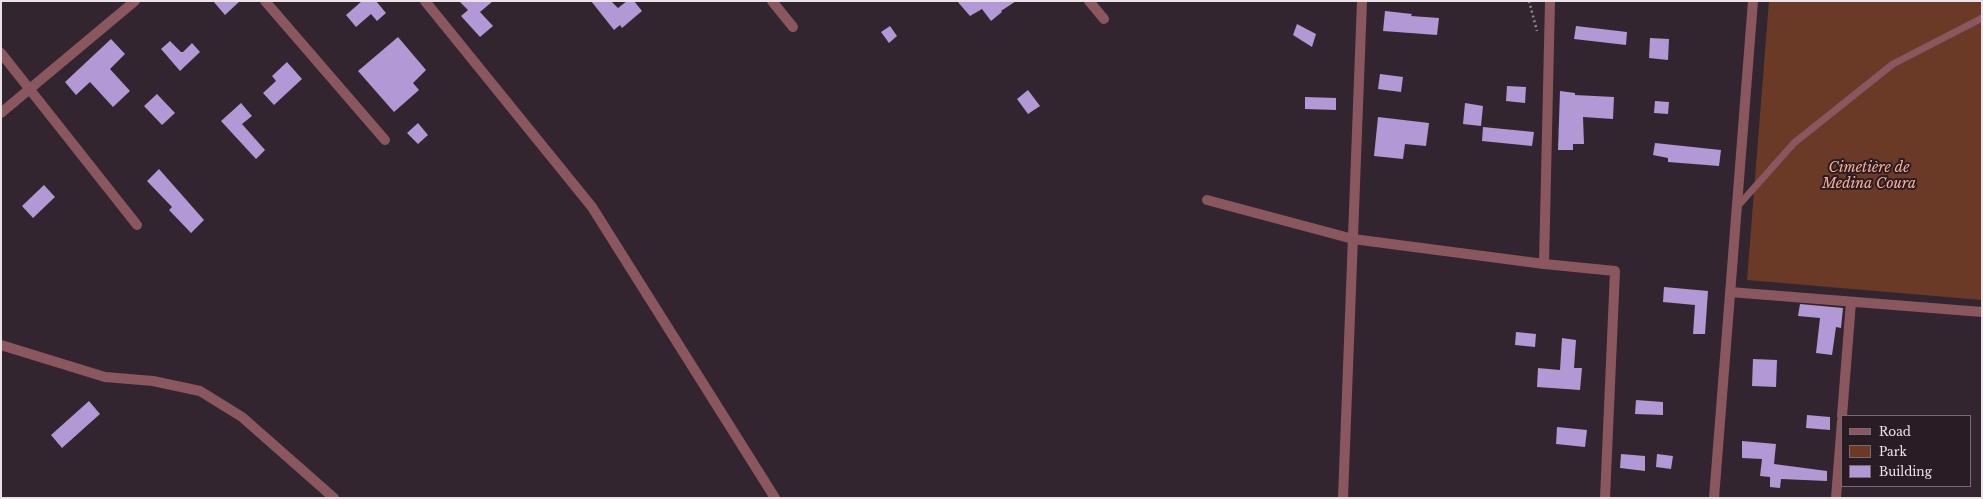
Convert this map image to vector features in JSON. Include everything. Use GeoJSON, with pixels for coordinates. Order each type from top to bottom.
{"type":"FeatureCollection","features":[{"type":"Feature","properties":{"kind":"street"},"geometry":{"type":"LineString","coordinates":[[1,113],[135,1]]}},
{"type":"Feature","properties":{"kind":"street"},"geometry":{"type":"LineString","coordinates":[[265,1],[385,140]]}},
{"type":"Feature","properties":{"kind":"street"},"geometry":{"type":"LineString","coordinates":[[425,1],[592,207],[775,498]]}},
{"type":"Feature","properties":{"kind":"street"},"geometry":{"type":"LineString","coordinates":[[772,1],[793,27]]}},
{"type":"Feature","properties":{"kind":"street"},"geometry":{"type":"LineString","coordinates":[[1089,1],[1104,19]]}},
{"type":"Feature","properties":{"kind":"street"},"geometry":{"type":"LineString","coordinates":[[1343,498],[1362,1]]}},
{"type":"Feature","properties":{"kind":"street"},"geometry":{"type":"LineString","coordinates":[[1544,264],[1550,1]]}},
{"type":"Feature","properties":{"kind":"street"},"geometry":{"type":"LineString","coordinates":[[1714,498],[1753,1]]}},
{"type":"Feature","properties":{"kind":"street"},"geometry":{"type":"LineString","coordinates":[[1,53],[137,225]]}},
{"type":"Feature","properties":{"kind":"street"},"geometry":{"type":"LineString","coordinates":[[1207,200],[1353,239],[1544,264],[1616,271],[1605,498]]}},
{"type":"Feature","properties":{"kind":"street"},"geometry":{"type":"LineString","coordinates":[[1730,292],[1982,312]]}},
{"type":"Feature","properties":{"kind":"street"},"geometry":{"type":"LineString","coordinates":[[1842,415],[1851,302]]}},
{"type":"Feature","properties":{"kind":"street"},"geometry":{"type":"LineString","coordinates":[[1,345],[105,377],[153,381],[200,391],[242,418],[334,498]]}},
{"type":"Feature","properties":{"kind":"street"},"geometry":{"type":"LineString","coordinates":[[1836,498],[1841,434]]}},
{"type":"Feature","properties":{"kind":"lane"},"geometry":{"type":"LineString","coordinates":[[1736,207],[1794,143],[1893,64],[1982,18]]}},
{"type":"Feature","properties":{"kind":"green space","name":"Cimetière de Medina Coura"},"geometry":{"type":"Polygon","coordinates":[[[1769,1],[1982,1],[1982,300],[1747,280],[1769,1]]]}},
{"type":"Feature","properties":{"kind":"building"},"geometry":{"type":"Polygon","coordinates":[[[213,1],[240,1],[225,15],[213,1]]]}},
{"type":"Feature","properties":{"kind":"building"},"geometry":{"type":"Polygon","coordinates":[[[362,1],[376,1],[386,13],[377,21],[371,14],[356,27],[346,15],[362,1]]]}},
{"type":"Feature","properties":{"kind":"building"},"geometry":{"type":"Polygon","coordinates":[[[459,1],[493,1],[480,12],[493,26],[480,37],[461,16],[468,10],[459,1]]]}},
{"type":"Feature","properties":{"kind":"building"},"geometry":{"type":"Polygon","coordinates":[[[591,1],[611,1],[618,8],[627,1],[634,1],[642,11],[622,28],[620,25],[614,30],[591,1]]]}},
{"type":"Feature","properties":{"kind":"building"},"geometry":{"type":"Polygon","coordinates":[[[957,1],[1016,1],[1001,11],[1002,12],[991,21],[982,9],[970,16],[957,1]]]}},
{"type":"Feature","properties":{"kind":"building"},"geometry":{"type":"Polygon","coordinates":[[[1385,11],[1412,14],[1411,16],[1439,18],[1437,35],[1383,31],[1385,11]]]}},
{"type":"Feature","properties":{"kind":"building"},"geometry":{"type":"Polygon","coordinates":[[[1297,24],[1316,34],[1312,47],[1293,35],[1297,24]]]}},
{"type":"Feature","properties":{"kind":"building"},"geometry":{"type":"Polygon","coordinates":[[[890,26],[897,36],[889,43],[881,32],[890,26]]]}},
{"type":"Feature","properties":{"kind":"building"},"geometry":{"type":"Polygon","coordinates":[[[1576,26],[1627,32],[1626,45],[1574,39],[1576,26]]]}},
{"type":"Feature","properties":{"kind":"building"},"geometry":{"type":"Polygon","coordinates":[[[398,37],[426,70],[413,83],[419,90],[394,112],[358,71],[398,37]]]}},
{"type":"Feature","properties":{"kind":"building"},"geometry":{"type":"Polygon","coordinates":[[[1650,38],[1669,39],[1668,60],[1649,58],[1650,38]]]}},
{"type":"Feature","properties":{"kind":"building"},"geometry":{"type":"Polygon","coordinates":[[[111,39],[125,54],[110,69],[130,91],[113,107],[90,82],[76,95],[65,82],[111,39]]]}},
{"type":"Feature","properties":{"kind":"building"},"geometry":{"type":"Polygon","coordinates":[[[170,41],[181,52],[183,52],[192,43],[200,52],[180,71],[161,49],[170,41]]]}},
{"type":"Feature","properties":{"kind":"building"},"geometry":{"type":"Polygon","coordinates":[[[287,62],[302,79],[274,105],[263,93],[276,81],[272,76],[287,62]]]}},
{"type":"Feature","properties":{"kind":"building"},"geometry":{"type":"Polygon","coordinates":[[[1380,74],[1403,77],[1401,92],[1378,89],[1380,74]]]}},
{"type":"Feature","properties":{"kind":"building"},"geometry":{"type":"Polygon","coordinates":[[[1507,86],[1526,87],[1525,103],[1506,101],[1507,86]]]}},
{"type":"Feature","properties":{"kind":"building"},"geometry":{"type":"Polygon","coordinates":[[[1028,90],[1040,106],[1028,114],[1017,99],[1028,90]]]}},
{"type":"Feature","properties":{"kind":"building"},"geometry":{"type":"Polygon","coordinates":[[[1560,91],[1575,93],[1575,95],[1614,97],[1613,119],[1583,117],[1584,144],[1573,144],[1573,150],[1558,150],[1560,91]]]}},
{"type":"Feature","properties":{"kind":"building"},"geometry":{"type":"Polygon","coordinates":[[[157,94],[175,113],[162,125],[144,106],[157,94]]]}},
{"type":"Feature","properties":{"kind":"building"},"geometry":{"type":"Polygon","coordinates":[[[1305,97],[1336,98],[1336,110],[1305,109],[1305,97]]]}},
{"type":"Feature","properties":{"kind":"building"},"geometry":{"type":"Polygon","coordinates":[[[1655,101],[1669,102],[1668,114],[1654,113],[1655,101]]]}},
{"type":"Feature","properties":{"kind":"building"},"geometry":{"type":"Polygon","coordinates":[[[241,103],[252,116],[242,124],[265,150],[256,159],[221,121],[241,103]]]}},
{"type":"Feature","properties":{"kind":"building"},"geometry":{"type":"Polygon","coordinates":[[[1465,103],[1483,106],[1481,126],[1463,124],[1465,103]]]}},
{"type":"Feature","properties":{"kind":"building"},"geometry":{"type":"Polygon","coordinates":[[[1378,117],[1429,123],[1426,146],[1405,144],[1403,159],[1374,156],[1378,117]]]}},
{"type":"Feature","properties":{"kind":"building"},"geometry":{"type":"Polygon","coordinates":[[[418,123],[428,135],[418,144],[407,133],[418,123]]]}},
{"type":"Feature","properties":{"kind":"building"},"geometry":{"type":"Polygon","coordinates":[[[1483,127],[1534,132],[1532,146],[1482,141],[1483,127]]]}},
{"type":"Feature","properties":{"kind":"building"},"geometry":{"type":"Polygon","coordinates":[[[1655,143],[1721,150],[1719,166],[1668,162],[1668,158],[1653,155],[1655,143]]]}},
{"type":"Feature","properties":{"kind":"building"},"geometry":{"type":"Polygon","coordinates":[[[159,169],[204,220],[191,233],[169,210],[172,207],[147,181],[159,169]]]}},
{"type":"Feature","properties":{"kind":"building"},"geometry":{"type":"Polygon","coordinates":[[[44,185],[55,197],[33,218],[22,206],[44,185]]]}},
{"type":"Feature","properties":{"kind":"building"},"geometry":{"type":"Polygon","coordinates":[[[1664,287],[1708,291],[1705,334],[1693,334],[1695,305],[1663,302],[1664,287]]]}},
{"type":"Feature","properties":{"kind":"building"},"geometry":{"type":"Polygon","coordinates":[[[1800,304],[1843,308],[1841,328],[1836,327],[1832,355],[1816,353],[1820,318],[1798,316],[1800,304]]]}},
{"type":"Feature","properties":{"kind":"building"},"geometry":{"type":"Polygon","coordinates":[[[1516,332],[1536,334],[1535,347],[1515,345],[1516,332]]]}},
{"type":"Feature","properties":{"kind":"building"},"geometry":{"type":"Polygon","coordinates":[[[1562,338],[1576,340],[1574,368],[1582,368],[1580,390],[1537,387],[1538,368],[1560,370],[1562,338]]]}},
{"type":"Feature","properties":{"kind":"building"},"geometry":{"type":"Polygon","coordinates":[[[1753,359],[1777,360],[1776,387],[1752,386],[1753,359]]]}},
{"type":"Feature","properties":{"kind":"building"},"geometry":{"type":"Polygon","coordinates":[[[1636,400],[1663,402],[1663,415],[1635,414],[1636,400]]]}},
{"type":"Feature","properties":{"kind":"building"},"geometry":{"type":"Polygon","coordinates":[[[89,401],[100,414],[62,448],[51,435],[89,401]]]}},
{"type":"Feature","properties":{"kind":"building"},"geometry":{"type":"Polygon","coordinates":[[[1807,415],[1830,417],[1830,430],[1806,428],[1807,415]]]}},
{"type":"Feature","properties":{"kind":"building"},"geometry":{"type":"Polygon","coordinates":[[[1557,427],[1587,430],[1585,447],[1556,444],[1557,427]]]}},
{"type":"Feature","properties":{"kind":"building"},"geometry":{"type":"Polygon","coordinates":[[[1742,441],[1776,444],[1774,464],[1827,471],[1827,481],[1781,479],[1780,488],[1770,487],[1770,477],[1760,476],[1762,459],[1742,458],[1742,441]]]}},
{"type":"Feature","properties":{"kind":"building"},"geometry":{"type":"Polygon","coordinates":[[[1621,454],[1645,456],[1645,471],[1620,468],[1621,454]]]}},
{"type":"Feature","properties":{"kind":"building"},"geometry":{"type":"Polygon","coordinates":[[[1657,454],[1673,456],[1671,469],[1656,467],[1657,454]]]}}]}
